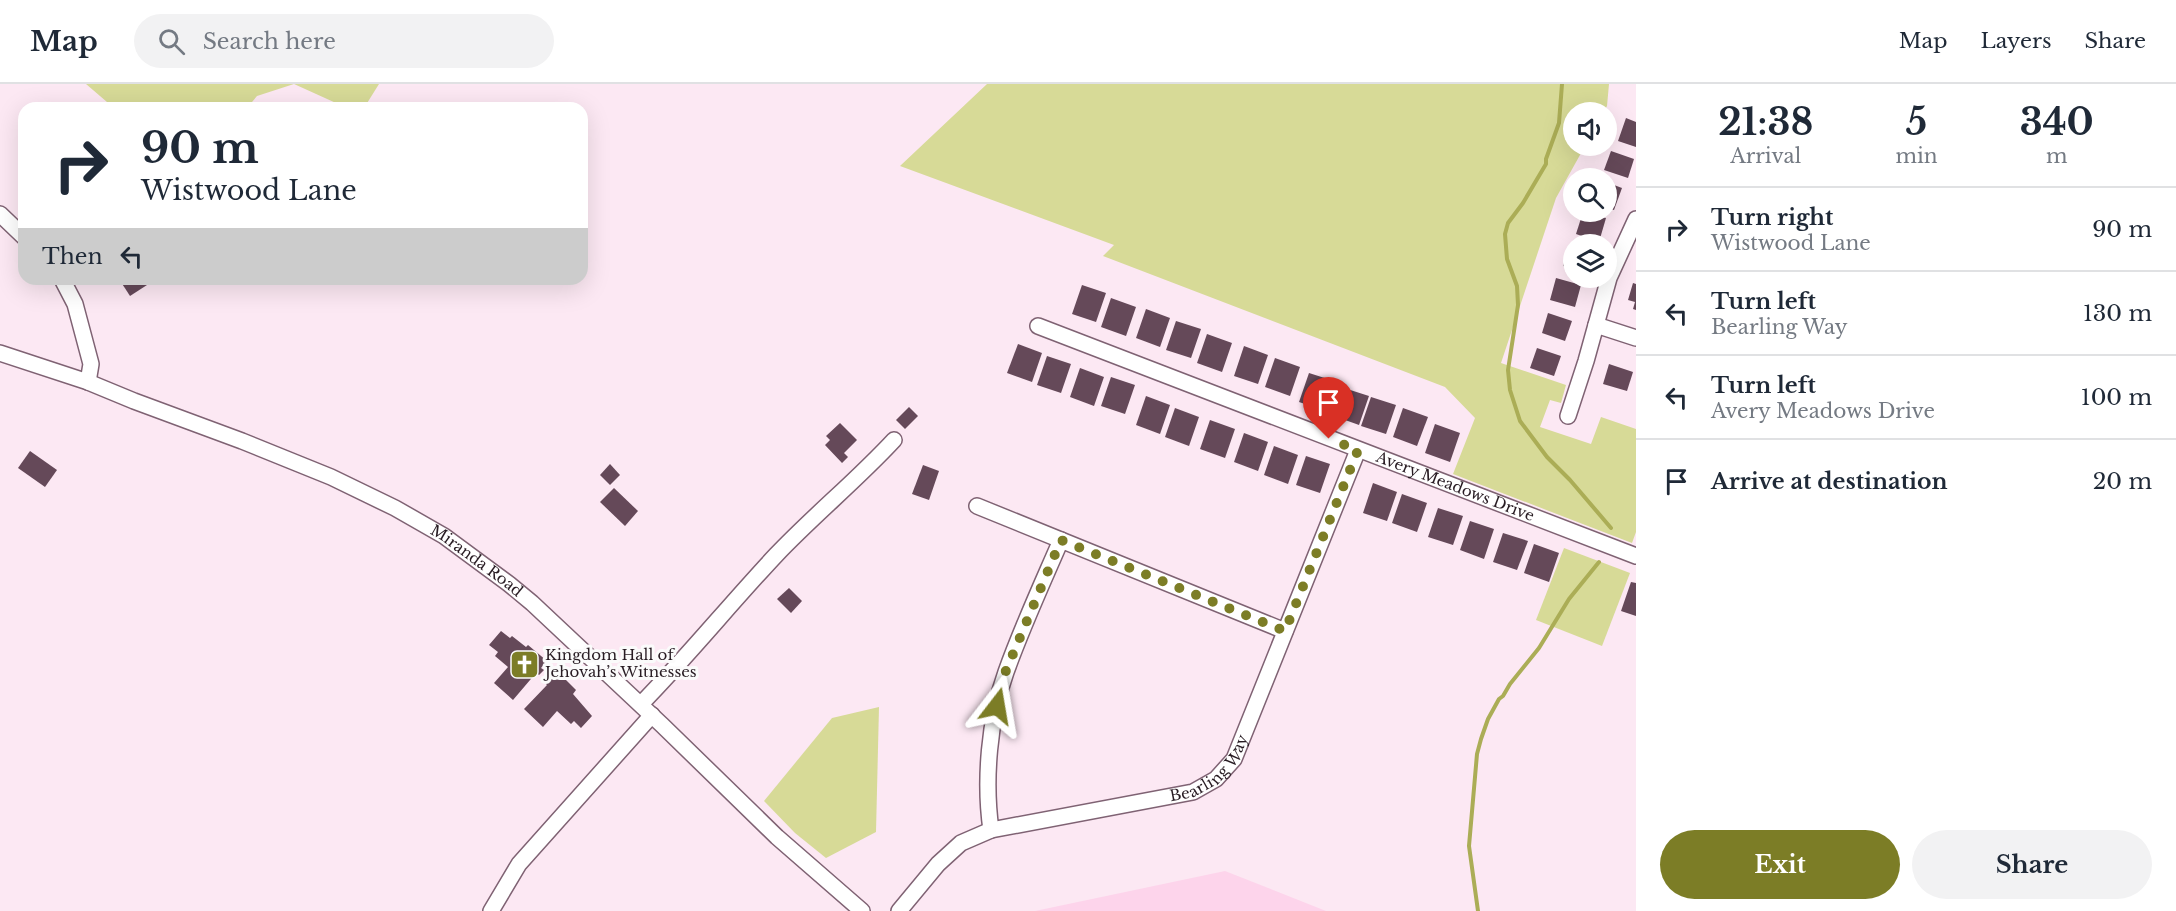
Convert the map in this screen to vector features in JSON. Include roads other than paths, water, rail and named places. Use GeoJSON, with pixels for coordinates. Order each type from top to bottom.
{"type":"FeatureCollection","features":[{"type":"Feature","properties":{"kind":"street"},"geometry":{"type":"LineString","coordinates":[[0,214],[18,231]]}},
{"type":"Feature","properties":{"kind":"street"},"geometry":{"type":"LineString","coordinates":[[1568,416],[1609,278],[1636,219]]}},
{"type":"Feature","properties":{"kind":"street"},"geometry":{"type":"LineString","coordinates":[[65,285],[75,304],[91,364],[88,382]]}},
{"type":"Feature","properties":{"kind":"street"},"geometry":{"type":"LineString","coordinates":[[1596,325],[1636,338]]}},
{"type":"Feature","properties":{"kind":"street","name":"Avery Meadows Drive"},"geometry":{"type":"LineString","coordinates":[[1038,326],[1636,556]]}},
{"type":"Feature","properties":{"kind":"street","name":"Miranda Road"},"geometry":{"type":"LineString","coordinates":[[0,353],[88,382],[302,465],[444,536],[510,584],[646,710],[777,837],[862,911]]}},
{"type":"Feature","properties":{"kind":"street"},"geometry":{"type":"LineString","coordinates":[[492,911],[519,864],[646,710],[675,669],[776,556],[894,440]]}},
{"type":"Feature","properties":{"kind":"street","name":"Bearling Way"},"geometry":{"type":"LineString","coordinates":[[899,911],[938,864],[961,843],[991,830],[1193,792],[1216,778],[1234,759],[1358,450]]}},
{"type":"Feature","properties":{"kind":"street"},"geometry":{"type":"LineString","coordinates":[[977,506],[1285,631]]}},
{"type":"Feature","properties":{"kind":"street"},"geometry":{"type":"LineString","coordinates":[[991,830],[987,800],[993,723],[1003,683],[1061,540]]}},
{"type":"Feature","properties":{"kind":"waterway"},"geometry":{"type":"LineString","coordinates":[[1562,84],[1559,123],[1546,164],[1508,223],[1505,234],[1507,259],[1517,286],[1518,305],[1508,370],[1510,390],[1520,421],[1547,457],[1611,528]]}},
{"type":"Feature","properties":{"kind":"waterway"},"geometry":{"type":"LineString","coordinates":[[1478,911],[1469,846],[1477,754],[1481,739],[1488,719],[1499,699],[1539,648],[1569,599],[1599,562]]}},
{"type":"Feature","properties":{"kind":"place","name":"Kingdom Hall of Jehovah’s Witnesses"},"geometry":{"type":"Point","coordinates":[524,664]}}]}
